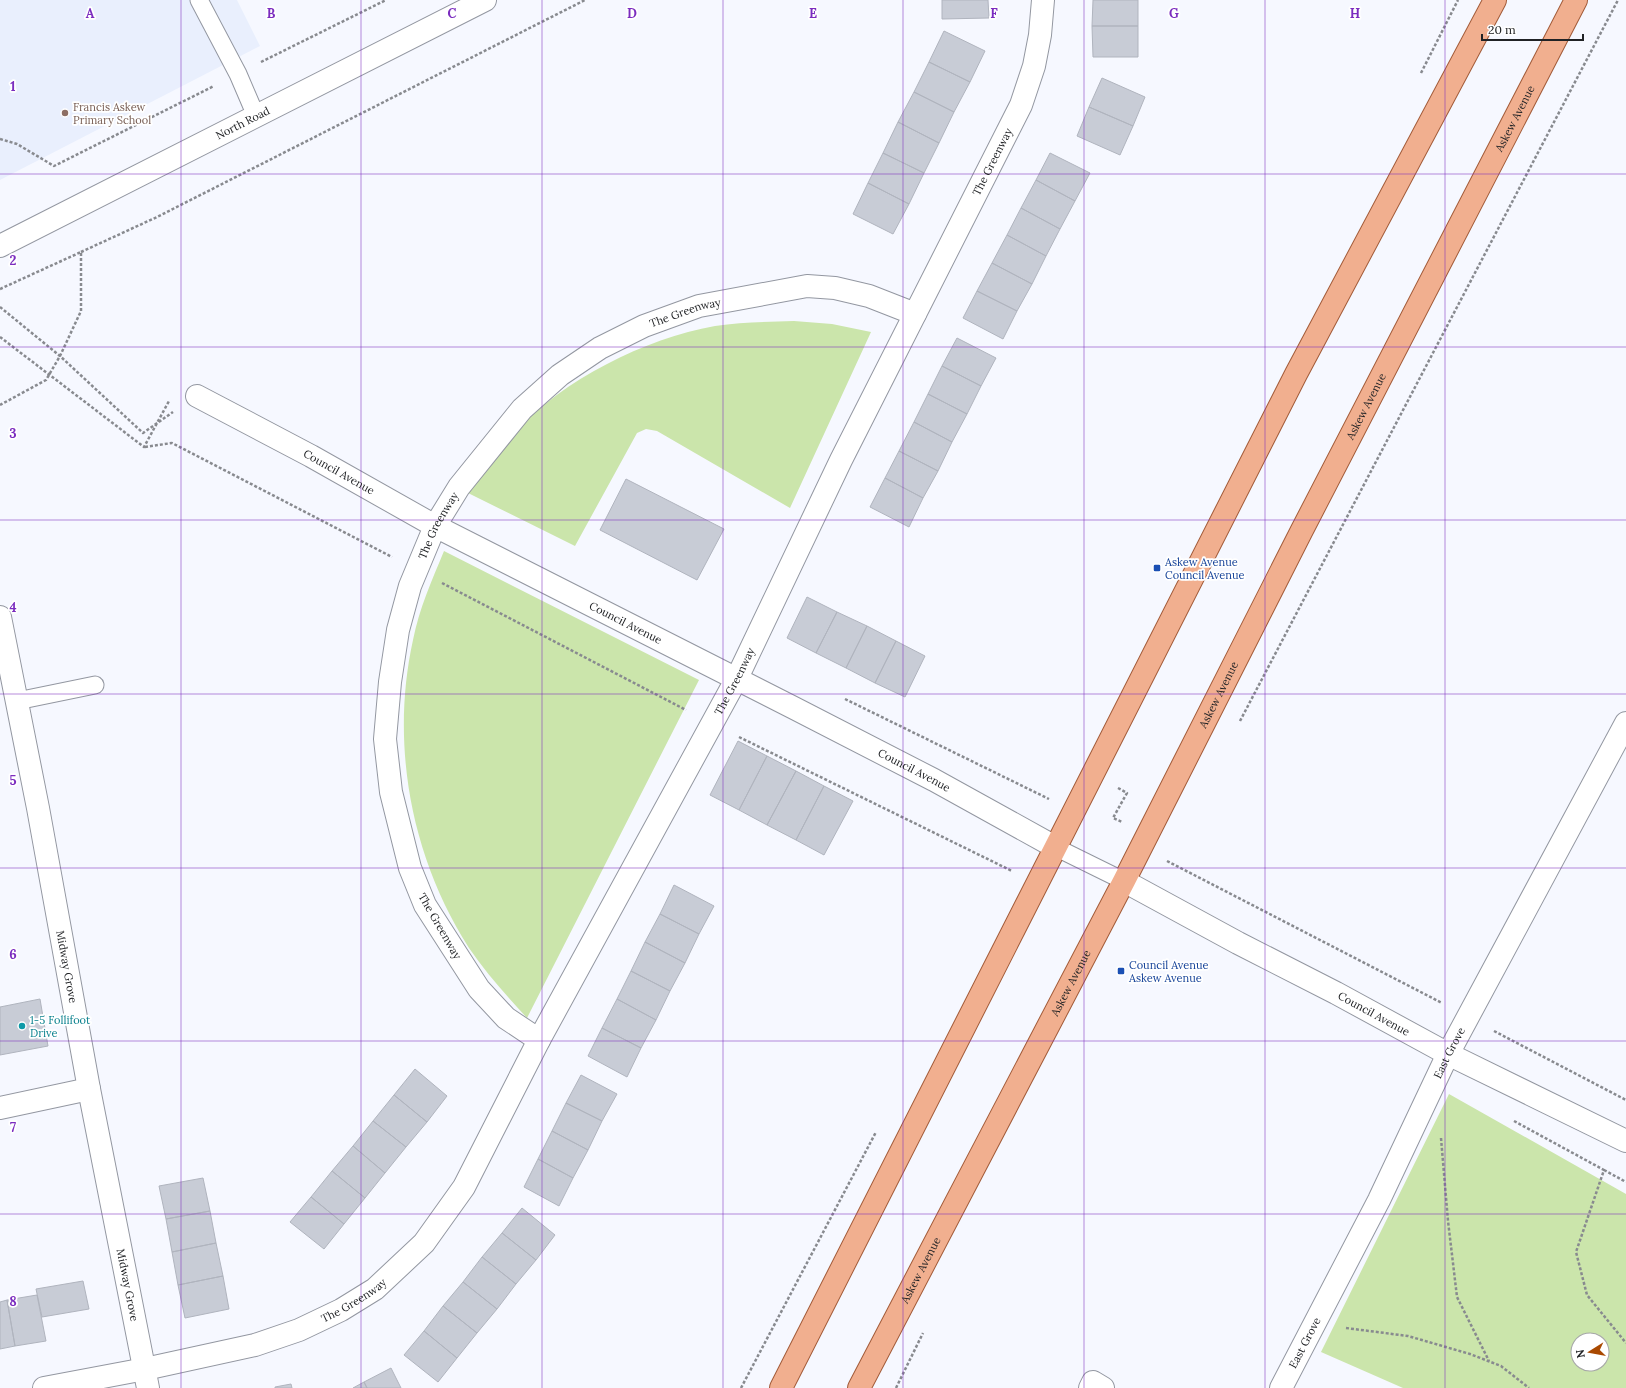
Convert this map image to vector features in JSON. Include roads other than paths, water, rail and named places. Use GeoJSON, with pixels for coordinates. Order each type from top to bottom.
{"type":"FeatureCollection","features":[{"type":"Feature","properties":{"kind":"main road"},"geometry":{"type":"LineString","coordinates":[[781,1388],[1296,374],[1495,0]]}},
{"type":"Feature","properties":{"kind":"main road","name":"Askew Avenue"},"geometry":{"type":"LineString","coordinates":[[859,1388],[1124,881],[1301,532],[1576,0]]}},
{"type":"Feature","properties":{"kind":"street","name":"North Road"},"geometry":{"type":"LineString","coordinates":[[0,246],[485,0]]}},
{"type":"Feature","properties":{"kind":"street","name":"The Greenway"},"geometry":{"type":"LineString","coordinates":[[44,1388],[147,1378],[255,1346],[299,1330],[341,1310],[375,1289],[424,1243],[464,1187],[539,1040],[712,724],[736,678],[840,460],[1022,105],[1034,66],[1039,43],[1043,0]]}},
{"type":"Feature","properties":{"kind":"street","name":"The Greenway"},"geometry":{"type":"LineString","coordinates":[[539,1040],[506,1018],[479,989],[425,905],[410,868],[391,792],[385,739],[390,682],[398,630],[410,586],[435,526],[459,487],[522,409],[560,375],[600,348],[644,326],[699,306],[807,286],[835,288],[869,296],[915,314]]}},
{"type":"Feature","properties":{"kind":"street","name":"Council Avenue"},"geometry":{"type":"LineString","coordinates":[[197,396],[311,456],[435,526],[934,780],[1055,847]]}},
{"type":"Feature","properties":{"kind":"street","name":"Midway Grove"},"geometry":{"type":"LineString","coordinates":[[0,617],[41,823],[89,1089],[147,1378]]}},
{"type":"Feature","properties":{"kind":"street","name":"East Grove"},"geometry":{"type":"LineString","coordinates":[[1281,1388],[1378,1200],[1448,1054],[1626,722]]}},
{"type":"Feature","properties":{"kind":"street","name":"Council Avenue"},"geometry":{"type":"LineString","coordinates":[[1124,881],[1448,1054],[1626,1140]]}},
{"type":"Feature","properties":{"kind":"street"},"geometry":{"type":"LineString","coordinates":[[0,1108],[89,1089]]}},
{"type":"Feature","properties":{"kind":"street"},"geometry":{"type":"LineString","coordinates":[[1090,1388],[1093,1382],[1103,1388]]}},
{"type":"Feature","properties":{"kind":"lane"},"geometry":{"type":"LineString","coordinates":[[199,0],[238,74],[256,116]]}},
{"type":"Feature","properties":{"kind":"lane"},"geometry":{"type":"LineString","coordinates":[[17,701],[95,685]]}},
{"type":"Feature","properties":{"kind":"lane"},"geometry":{"type":"LineString","coordinates":[[1055,847],[1124,881]]}},
{"type":"Feature","properties":{"kind":"place","name":"Francis Askew Primary School"},"geometry":{"type":"Point","coordinates":[65,113]}},
{"type":"Feature","properties":{"kind":"place","name":"Askew Avenue Council Avenue"},"geometry":{"type":"Point","coordinates":[1157,568]}},
{"type":"Feature","properties":{"kind":"place","name":"Council Avenue Askew Avenue"},"geometry":{"type":"Point","coordinates":[1121,971]}},
{"type":"Feature","properties":{"kind":"place","name":"1-5 Follifoot Drive"},"geometry":{"type":"Point","coordinates":[22,1026]}}]}
